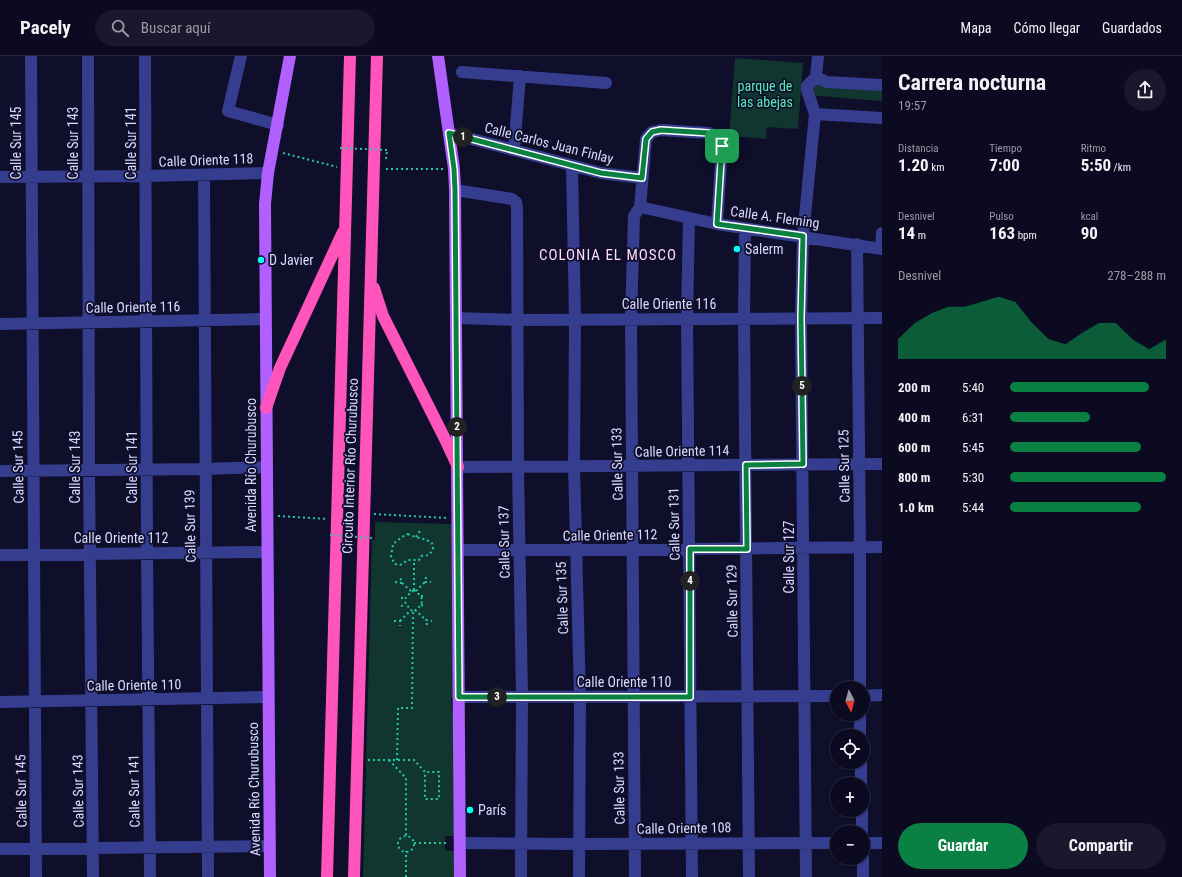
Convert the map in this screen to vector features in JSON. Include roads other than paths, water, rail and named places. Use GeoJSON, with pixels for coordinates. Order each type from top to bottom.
{"type":"FeatureCollection","features":[{"type":"Feature","properties":{"kind":"highway","name":"Circuito Interior Río Churubusco"},"geometry":{"type":"LineString","coordinates":[[327,877],[350,56]]}},
{"type":"Feature","properties":{"kind":"highway","name":"Circuito Interior Río Churubusco"},"geometry":{"type":"LineString","coordinates":[[354,877],[377,56]]}},
{"type":"Feature","properties":{"kind":"highway"},"geometry":{"type":"LineString","coordinates":[[266,408],[280,368],[345,227]]}},
{"type":"Feature","properties":{"kind":"highway"},"geometry":{"type":"LineString","coordinates":[[370,275],[378,303],[458,468]]}},
{"type":"Feature","properties":{"kind":"main road","name":"Avenida Río Churubusco"},"geometry":{"type":"LineString","coordinates":[[270,877],[265,204],[268,173],[290,56]]}},
{"type":"Feature","properties":{"kind":"main road"},"geometry":{"type":"LineString","coordinates":[[438,56],[454,169],[455,190],[460,877]]}},
{"type":"Feature","properties":{"kind":"street","name":"Calle Sur 145"},"geometry":{"type":"LineString","coordinates":[[31,56],[36,877]]}},
{"type":"Feature","properties":{"kind":"street","name":"Calle Sur 143"},"geometry":{"type":"LineString","coordinates":[[88,56],[89,471],[93,877]]}},
{"type":"Feature","properties":{"kind":"street","name":"Calle Sur 141"},"geometry":{"type":"LineString","coordinates":[[146,56],[147,553],[150,877]]}},
{"type":"Feature","properties":{"kind":"street"},"geometry":{"type":"LineString","coordinates":[[241,56],[228,111],[278,125]]}},
{"type":"Feature","properties":{"kind":"street"},"geometry":{"type":"LineString","coordinates":[[818,56],[816,77],[807,86],[814,114],[882,118]]}},
{"type":"Feature","properties":{"kind":"street"},"geometry":{"type":"LineString","coordinates":[[462,72],[606,83]]}},
{"type":"Feature","properties":{"kind":"street"},"geometry":{"type":"LineString","coordinates":[[514,150],[520,76]]}},
{"type":"Feature","properties":{"kind":"street"},"geometry":{"type":"LineString","coordinates":[[816,77],[827,82],[882,85]]}},
{"type":"Feature","properties":{"kind":"street","name":"Calle Sur 127"},"geometry":{"type":"LineString","coordinates":[[806,877],[801,318],[803,236],[814,114]]}},
{"type":"Feature","properties":{"kind":"street","name":"Calle Sur 133"},"geometry":{"type":"LineString","coordinates":[[635,877],[631,319],[634,216],[640,207],[646,139],[652,132],[661,130],[709,133],[718,140],[722,146],[717,224]]}},
{"type":"Feature","properties":{"kind":"street","name":"Calle Carlos Juan Finlay"},"geometry":{"type":"LineString","coordinates":[[449,133],[601,173],[642,178]]}},
{"type":"Feature","properties":{"kind":"street","name":"Calle Sur 135"},"geometry":{"type":"LineString","coordinates":[[572,166],[575,319],[574,466],[580,697],[579,877]]}},
{"type":"Feature","properties":{"kind":"street","name":"Calle Oriente 118"},"geometry":{"type":"LineString","coordinates":[[0,177],[88,177],[268,173]]}},
{"type":"Feature","properties":{"kind":"street","name":"Calle Sur 139"},"geometry":{"type":"LineString","coordinates":[[204,175],[208,877]]}},
{"type":"Feature","properties":{"kind":"street","name":"Calle Sur 137"},"geometry":{"type":"LineString","coordinates":[[455,190],[512,199],[516,202],[517,208],[518,467],[522,697],[521,877]]}},
{"type":"Feature","properties":{"kind":"street","name":"Calle A. Fleming"},"geometry":{"type":"LineString","coordinates":[[640,207],[717,224],[857,244],[881,249]]}},
{"type":"Feature","properties":{"kind":"street","name":"Calle Sur 131"},"geometry":{"type":"LineString","coordinates":[[689,218],[687,318],[692,877]]}},
{"type":"Feature","properties":{"kind":"street","name":"Calle Sur 129"},"geometry":{"type":"LineString","coordinates":[[746,228],[744,318],[749,877]]}},
{"type":"Feature","properties":{"kind":"street"},"geometry":{"type":"LineString","coordinates":[[881,249],[882,233]]}},
{"type":"Feature","properties":{"kind":"street","name":"Calle Sur 125"},"geometry":{"type":"LineString","coordinates":[[857,244],[860,681]]}},
{"type":"Feature","properties":{"kind":"street","name":"Calle Oriente 116"},"geometry":{"type":"LineString","coordinates":[[456,318],[518,320],[882,318]]}},
{"type":"Feature","properties":{"kind":"street","name":"Calle Oriente 116"},"geometry":{"type":"LineString","coordinates":[[0,324],[265,319]]}},
{"type":"Feature","properties":{"kind":"street","name":"Calle Oriente 114"},"geometry":{"type":"LineString","coordinates":[[458,468],[882,464]]}},
{"type":"Feature","properties":{"kind":"street"},"geometry":{"type":"LineString","coordinates":[[0,471],[89,471],[266,467]]}},
{"type":"Feature","properties":{"kind":"street","name":"Calle Oriente 112"},"geometry":{"type":"LineString","coordinates":[[458,550],[633,550],[882,547]]}},
{"type":"Feature","properties":{"kind":"street","name":"Calle Oriente 112"},"geometry":{"type":"LineString","coordinates":[[0,555],[267,552]]}},
{"type":"Feature","properties":{"kind":"street","name":"Calle Oriente 110"},"geometry":{"type":"LineString","coordinates":[[459,697],[830,696]]}},
{"type":"Feature","properties":{"kind":"street"},"geometry":{"type":"LineString","coordinates":[[870,696],[882,696]]}},
{"type":"Feature","properties":{"kind":"street","name":"Calle Oriente 110"},"geometry":{"type":"LineString","coordinates":[[0,702],[268,697]]}},
{"type":"Feature","properties":{"kind":"street","name":"Calle Oriente 108"},"geometry":{"type":"LineString","coordinates":[[460,843],[830,843]]}},
{"type":"Feature","properties":{"kind":"street"},"geometry":{"type":"LineString","coordinates":[[870,843],[882,843]]}},
{"type":"Feature","properties":{"kind":"street"},"geometry":{"type":"LineString","coordinates":[[0,849],[270,846]]}},
{"type":"Feature","properties":{"kind":"street"},"geometry":{"type":"LineString","coordinates":[[863,865],[863,877]]}},
{"type":"Feature","properties":{"kind":"place","name":"Salerm"},"geometry":{"type":"Point","coordinates":[737,249]}},
{"type":"Feature","properties":{"kind":"place","name":"D Javier"},"geometry":{"type":"Point","coordinates":[261,260]}},
{"type":"Feature","properties":{"kind":"place","name":"París"},"geometry":{"type":"Point","coordinates":[470,810]}},
{"type":"Feature","properties":{"kind":"district","name":"COLONIA EL MOSCO"},"geometry":{"type":"Point","coordinates":[608,255]}},
{"type":"Feature","properties":{"kind":"park label","name":"parque de las abejas"},"geometry":{"type":"Point","coordinates":[765,94]}}]}
